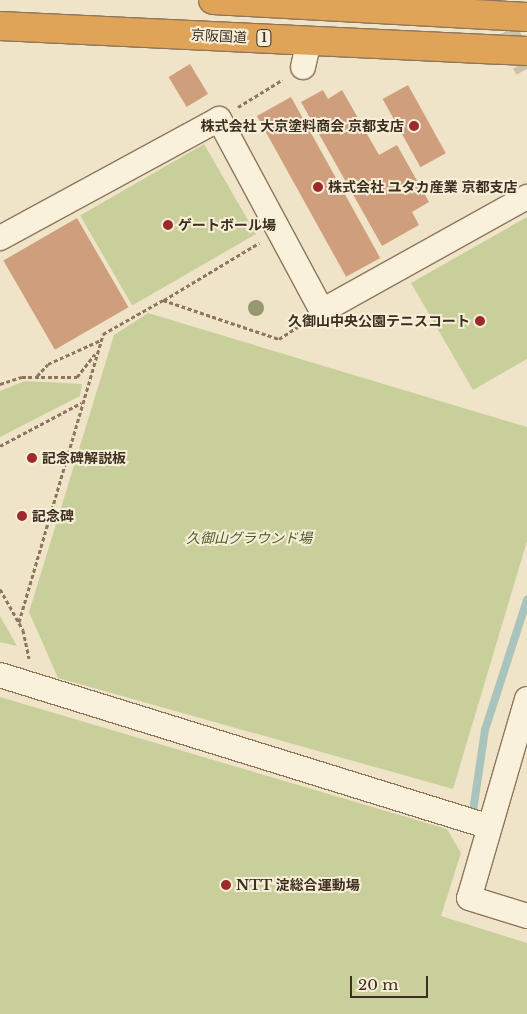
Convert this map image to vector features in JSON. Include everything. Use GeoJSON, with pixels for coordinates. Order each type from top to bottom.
{"type":"FeatureCollection","features":[{"type":"Feature","properties":{"kind":"highway"},"geometry":{"type":"LineString","coordinates":[[213,0],[527,17]]}},
{"type":"Feature","properties":{"kind":"highway","name":"京阪国道"},"geometry":{"type":"LineString","coordinates":[[0,26],[527,51]]}},
{"type":"Feature","properties":{"kind":"street"},"geometry":{"type":"LineString","coordinates":[[303,67],[309,40]]}},
{"type":"Feature","properties":{"kind":"street"},"geometry":{"type":"LineString","coordinates":[[0,238],[219,119],[322,311],[527,197]]}},
{"type":"Feature","properties":{"kind":"street"},"geometry":{"type":"LineString","coordinates":[[0,675],[36,688],[487,826]]}},
{"type":"Feature","properties":{"kind":"street"},"geometry":{"type":"LineString","coordinates":[[527,699],[487,826],[469,898],[527,916]]}},
{"type":"Feature","properties":{"kind":"path"},"geometry":{"type":"LineString","coordinates":[[219,119],[303,67]]}},
{"type":"Feature","properties":{"kind":"path"},"geometry":{"type":"LineString","coordinates":[[36,376],[48,364],[101,339],[279,231]]}},
{"type":"Feature","properties":{"kind":"path"},"geometry":{"type":"LineString","coordinates":[[163,300],[279,338],[322,311]]}},
{"type":"Feature","properties":{"kind":"path"},"geometry":{"type":"LineString","coordinates":[[19,622],[101,339]]}},
{"type":"Feature","properties":{"kind":"path"},"geometry":{"type":"LineString","coordinates":[[0,384],[36,376],[77,378],[98,350]]}},
{"type":"Feature","properties":{"kind":"path"},"geometry":{"type":"LineString","coordinates":[[0,446],[82,403]]}},
{"type":"Feature","properties":{"kind":"path"},"geometry":{"type":"LineString","coordinates":[[0,589],[19,622],[36,688]]}},
{"type":"Feature","properties":{"kind":"green space","name":"ゲートボール場"},"geometry":{"type":"Polygon","coordinates":[[[204,144],[256,234],[132,306],[80,216],[204,144]]]}},
{"type":"Feature","properties":{"kind":"green space","name":"久御山中央公園テニスコート"},"geometry":{"type":"Polygon","coordinates":[[[527,217],[527,359],[473,390],[411,283],[527,217]]]}},
{"type":"Feature","properties":{"kind":"green space","name":"久御山グラウンド場"},"geometry":{"type":"Polygon","coordinates":[[[148,313],[527,427],[527,541],[453,789],[58,678],[29,612],[114,335],[148,313]]]}},
{"type":"Feature","properties":{"kind":"green space"},"geometry":{"type":"Polygon","coordinates":[[[25,381],[82,384],[80,396],[0,437],[0,391],[25,381]]]}},
{"type":"Feature","properties":{"kind":"green space"},"geometry":{"type":"Polygon","coordinates":[[[0,616],[17,646],[0,642],[0,616]]]}},
{"type":"Feature","properties":{"kind":"green space","name":"NTT 淀総合運動場"},"geometry":{"type":"Polygon","coordinates":[[[0,697],[447,829],[461,853],[441,916],[527,943],[527,1014],[0,1014],[0,697]]]}},
{"type":"Feature","properties":{"kind":"building"},"geometry":{"type":"Polygon","coordinates":[[[190,64],[208,94],[187,107],[169,77],[190,64]]]}},
{"type":"Feature","properties":{"kind":"building","name":"株式会社 大京塗料商会 京都支店"},"geometry":{"type":"Polygon","coordinates":[[[408,85],[446,153],[420,167],[383,99],[408,85]]]}},
{"type":"Feature","properties":{"kind":"building"},"geometry":{"type":"Polygon","coordinates":[[[323,90],[328,99],[342,90],[379,155],[397,145],[429,202],[412,212],[419,225],[382,246],[301,102],[323,90]]]}},
{"type":"Feature","properties":{"kind":"building","name":"株式会社 ユタカ産業 京都支店"},"geometry":{"type":"Polygon","coordinates":[[[291,97],[380,258],[346,277],[257,116],[291,97]]]}},
{"type":"Feature","properties":{"kind":"building"},"geometry":{"type":"Polygon","coordinates":[[[77,218],[128,307],[55,350],[3,260],[77,218]]]}},
{"type":"Feature","properties":{"kind":"waterway"},"geometry":{"type":"LineString","coordinates":[[472,818],[485,730],[527,600]]}},
{"type":"Feature","properties":{"kind":"tunnel"},"geometry":{"type":"LineString","coordinates":[[488,0],[527,69]]}},
{"type":"Feature","properties":{"kind":"place","name":"株式会社 大京塗料商会 京都支店"},"geometry":{"type":"Point","coordinates":[414,126]}},
{"type":"Feature","properties":{"kind":"place","name":"株式会社 ユタカ産業 京都支店"},"geometry":{"type":"Point","coordinates":[318,187]}},
{"type":"Feature","properties":{"kind":"place","name":"ゲートボール場"},"geometry":{"type":"Point","coordinates":[168,225]}},
{"type":"Feature","properties":{"kind":"place","name":"久御山中央公園テニスコート"},"geometry":{"type":"Point","coordinates":[480,321]}},
{"type":"Feature","properties":{"kind":"place","name":"記念碑解説板"},"geometry":{"type":"Point","coordinates":[32,458]}},
{"type":"Feature","properties":{"kind":"place","name":"記念碑"},"geometry":{"type":"Point","coordinates":[22,516]}},
{"type":"Feature","properties":{"kind":"place","name":"NTT 淀総合運動場"},"geometry":{"type":"Point","coordinates":[226,885]}}]}
